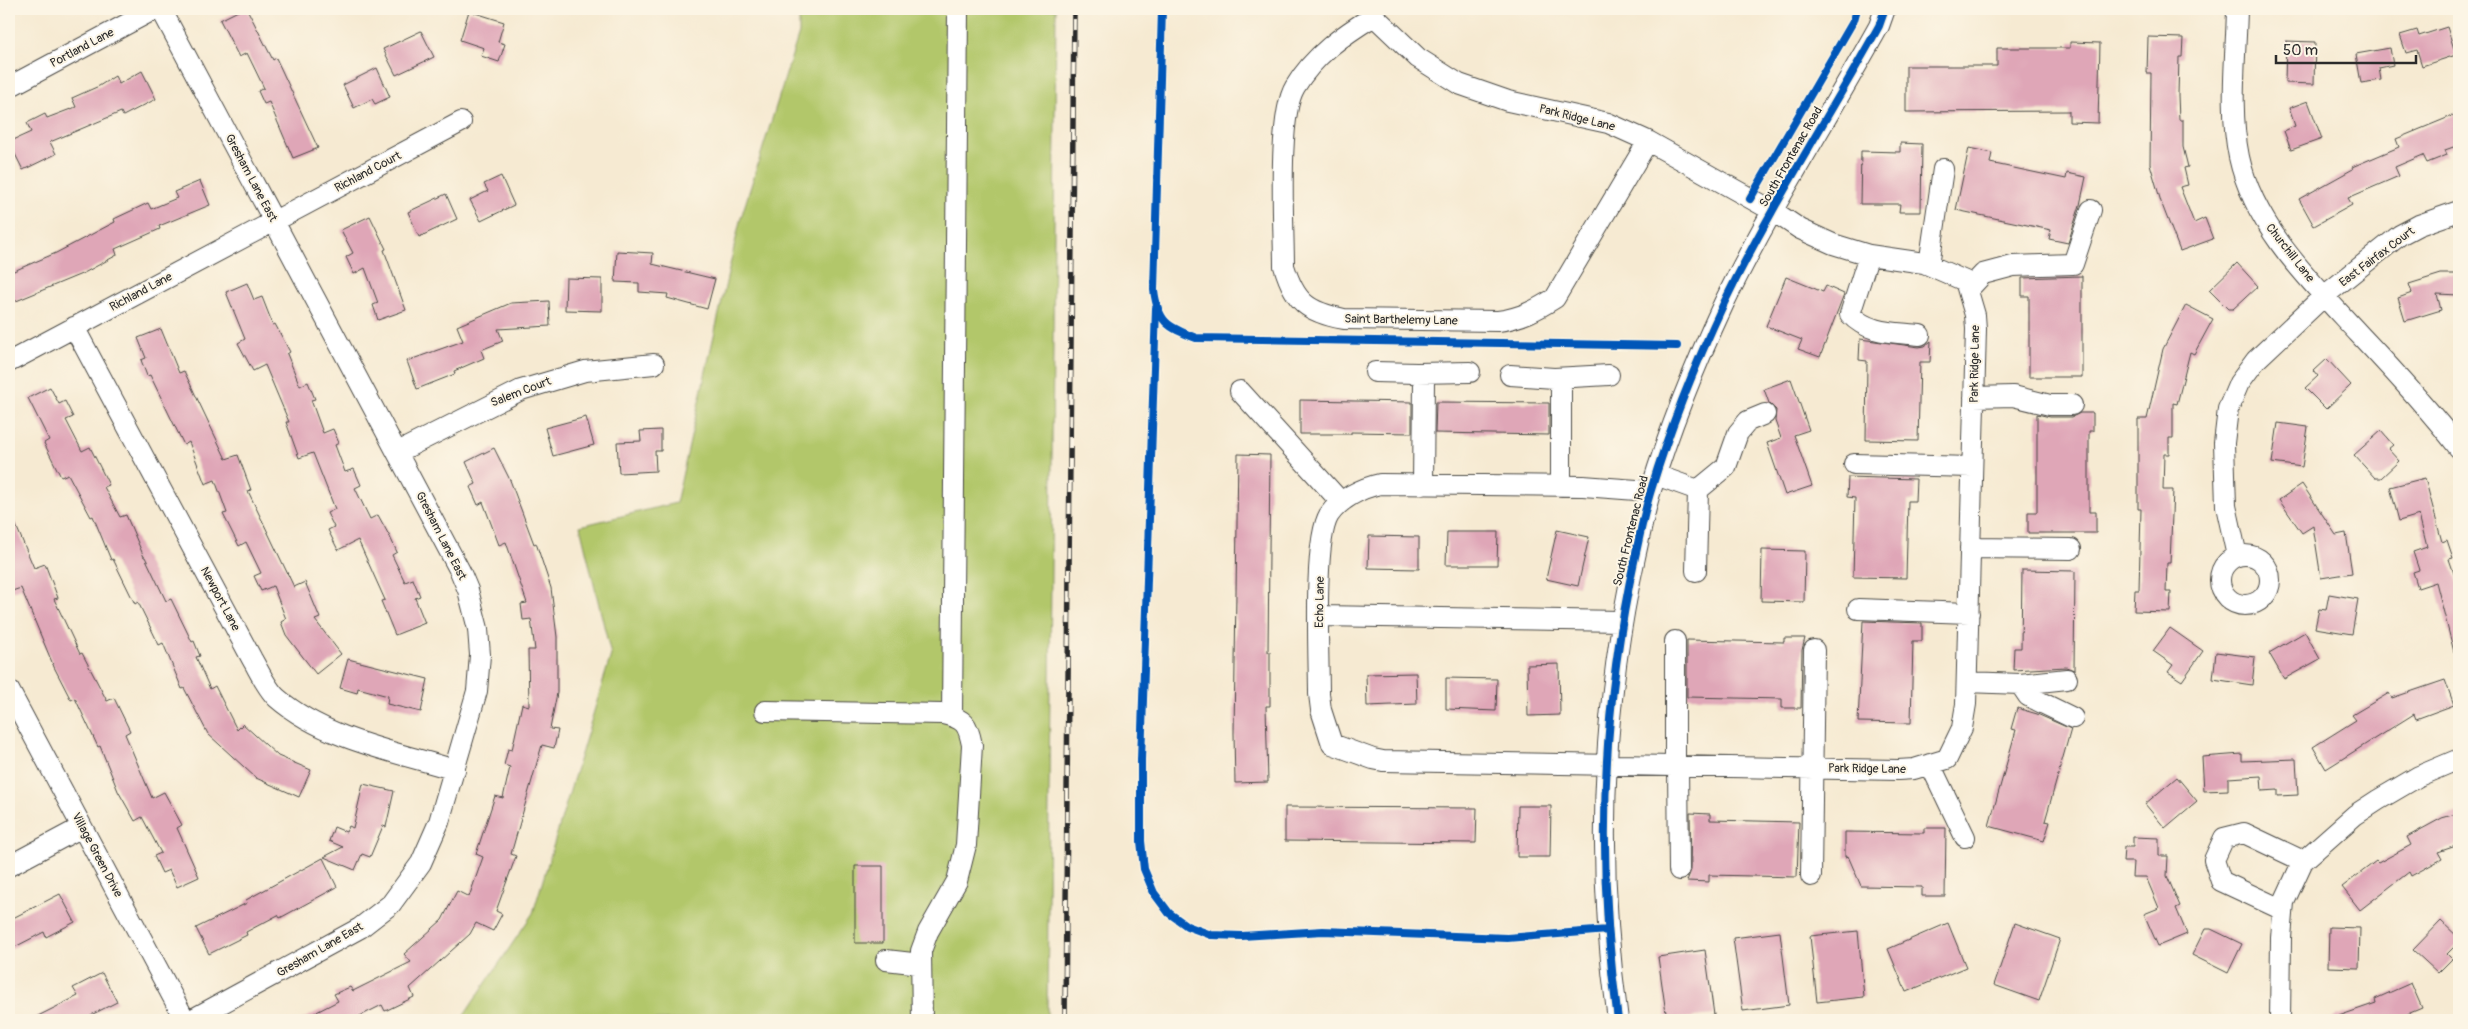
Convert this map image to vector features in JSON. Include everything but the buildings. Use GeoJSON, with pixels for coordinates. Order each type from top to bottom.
{"type":"FeatureCollection","features":[{"type":"Feature","properties":{"kind":"street","name":"Portland Lane"},"geometry":{"type":"LineString","coordinates":[[9,87],[154,9]]}},
{"type":"Feature","properties":{"kind":"street","name":"Gresham Lane East"},"geometry":{"type":"LineString","coordinates":[[161,9],[460,571],[468,590],[478,629],[480,656],[477,691],[455,770],[430,845],[421,863],[391,904],[340,940],[191,1020]]}},
{"type":"Feature","properties":{"kind":"street"},"geometry":{"type":"LineString","coordinates":[[952,716],[958,9]]}},
{"type":"Feature","properties":{"kind":"street","name":"South Frontenac Road"},"geometry":{"type":"LineString","coordinates":[[1618,1020],[1607,923],[1604,854],[1605,763],[1612,689],[1622,621],[1653,483],[1704,348],[1756,240],[1879,26],[1885,9]]}},
{"type":"Feature","properties":{"kind":"street","name":"Churchill Lane"},"geometry":{"type":"LineString","coordinates":[[2237,9],[2234,118],[2240,159],[2248,187],[2272,232],[2324,296],[2431,411],[2459,448]]}},
{"type":"Feature","properties":{"kind":"street","name":"Park Ridge Lane"},"geometry":{"type":"LineString","coordinates":[[1372,12],[1418,58],[1459,84],[1508,101],[1608,124],[1648,141],[1773,211],[1800,229],[1833,244],[1869,255],[1929,265],[1965,281],[1968,290],[1975,315],[1976,329],[1967,682],[1962,728],[1947,759],[1914,769],[1898,770],[1605,763]]}},
{"type":"Feature","properties":{"kind":"street","name":"Saint Barthelemy Lane"},"geometry":{"type":"LineString","coordinates":[[1372,12],[1318,57],[1294,88],[1286,112],[1284,266],[1290,286],[1304,304],[1320,315],[1344,320],[1498,321],[1518,318],[1531,313],[1555,298],[1648,141]]}},
{"type":"Feature","properties":{"kind":"street","name":"Richland Court"},"geometry":{"type":"LineString","coordinates":[[274,221],[461,122]]}},
{"type":"Feature","properties":{"kind":"street"},"geometry":{"type":"LineString","coordinates":[[1929,265],[1942,169]]}},
{"type":"Feature","properties":{"kind":"street"},"geometry":{"type":"LineString","coordinates":[[1968,290],[1983,274],[2013,266],[2073,264],[2091,210]]}},
{"type":"Feature","properties":{"kind":"street","name":"East Fairfax Court"},"geometry":{"type":"LineString","coordinates":[[2237,556],[2226,506],[2224,443],[2228,409],[2239,383],[2256,360],[2324,296],[2400,236],[2419,225],[2459,211]]}},
{"type":"Feature","properties":{"kind":"street","name":"Richland Lane"},"geometry":{"type":"LineString","coordinates":[[9,362],[274,221]]}},
{"type":"Feature","properties":{"kind":"street"},"geometry":{"type":"LineString","coordinates":[[1869,255],[1850,314],[1858,322],[1873,330],[1920,335]]}},
{"type":"Feature","properties":{"kind":"street","name":"Newport Lane"},"geometry":{"type":"LineString","coordinates":[[74,327],[252,659],[276,697],[308,720],[328,730],[455,770]]}},
{"type":"Feature","properties":{"kind":"street","name":"Salem Court"},"geometry":{"type":"LineString","coordinates":[[398,452],[521,390],[585,371],[654,364]]}},
{"type":"Feature","properties":{"kind":"street"},"geometry":{"type":"LineString","coordinates":[[1375,372],[1470,372]]}},
{"type":"Feature","properties":{"kind":"street"},"geometry":{"type":"LineString","coordinates":[[1417,373],[1424,380],[1425,386],[1423,485]]}},
{"type":"Feature","properties":{"kind":"street"},"geometry":{"type":"LineString","coordinates":[[1510,375],[1554,378],[1609,376]]}},
{"type":"Feature","properties":{"kind":"street"},"geometry":{"type":"LineString","coordinates":[[1554,378],[1561,387],[1561,486]]}},
{"type":"Feature","properties":{"kind":"street"},"geometry":{"type":"LineString","coordinates":[[1240,391],[1340,502]]}},
{"type":"Feature","properties":{"kind":"street"},"geometry":{"type":"LineString","coordinates":[[1974,397],[2013,396],[2050,405],[2072,405]]}},
{"type":"Feature","properties":{"kind":"street"},"geometry":{"type":"LineString","coordinates":[[1696,571],[1698,490],[1726,467],[1738,433],[1748,421],[1766,414]]}},
{"type":"Feature","properties":{"kind":"street"},"geometry":{"type":"LineString","coordinates":[[1854,464],[1972,467]]}},
{"type":"Feature","properties":{"kind":"street","name":"Echo Lane"},"geometry":{"type":"LineString","coordinates":[[1605,763],[1383,761],[1332,744],[1321,710],[1319,694],[1322,534],[1328,516],[1340,502],[1371,486],[1561,486],[1653,483],[1698,490]]}},
{"type":"Feature","properties":{"kind":"street"},"geometry":{"type":"LineString","coordinates":[[1970,548],[2071,549]]}},
{"type":"Feature","properties":{"kind":"street"},"geometry":{"type":"LineString","coordinates":[[1858,610],[1969,612]]}},
{"type":"Feature","properties":{"kind":"street"},"geometry":{"type":"LineString","coordinates":[[1320,616],[1622,621]]}},
{"type":"Feature","properties":{"kind":"street"},"geometry":{"type":"LineString","coordinates":[[1675,642],[1679,870]]}},
{"type":"Feature","properties":{"kind":"street"},"geometry":{"type":"LineString","coordinates":[[1811,876],[1814,768],[1814,650]]}},
{"type":"Feature","properties":{"kind":"street"},"geometry":{"type":"LineString","coordinates":[[1967,682],[2020,684],[2067,679]]}},
{"type":"Feature","properties":{"kind":"street"},"geometry":{"type":"LineString","coordinates":[[2020,684],[2028,696],[2073,718]]}},
{"type":"Feature","properties":{"kind":"street","name":"Village Green Drive"},"geometry":{"type":"LineString","coordinates":[[9,690],[185,1020]]}},
{"type":"Feature","properties":{"kind":"street"},"geometry":{"type":"LineString","coordinates":[[765,711],[952,716],[960,718],[969,729],[972,745],[966,845],[956,881],[928,932],[921,951],[922,1020]]}},
{"type":"Feature","properties":{"kind":"street"},"geometry":{"type":"LineString","coordinates":[[2280,1020],[2281,938],[2284,902],[2303,862],[2355,815],[2419,776],[2459,760]]}},
{"type":"Feature","properties":{"kind":"street"},"geometry":{"type":"LineString","coordinates":[[1930,764],[1965,837]]}},
{"type":"Feature","properties":{"kind":"street"},"geometry":{"type":"LineString","coordinates":[[9,866],[82,827]]}},
{"type":"Feature","properties":{"kind":"street"},"geometry":{"type":"LineString","coordinates":[[2283,910],[2221,881],[2214,860],[2224,838],[2244,833],[2303,862]]}},
{"type":"Feature","properties":{"kind":"street"},"geometry":{"type":"LineString","coordinates":[[886,960],[921,964]]}},
{"type":"Feature","properties":{"kind":"green space"},"geometry":{"type":"Polygon","coordinates":[[[799,9],[1056,9],[1047,1020],[461,1020],[533,913],[611,655],[580,526],[676,503],[740,221],[799,33],[799,9]]]}},
{"type":"Feature","properties":{"kind":"railway"},"geometry":{"type":"LineString","coordinates":[[1065,1020],[1074,9]]}},
{"type":"Feature","properties":{"kind":"cycle path"},"geometry":{"type":"LineString","coordinates":[[1162,9],[1154,290],[1161,316],[1171,326],[1196,338],[1677,346]]}},
{"type":"Feature","properties":{"kind":"cycle path"},"geometry":{"type":"LineString","coordinates":[[1750,199],[1854,20],[1857,9]]}},
{"type":"Feature","properties":{"kind":"cycle path"},"geometry":{"type":"LineString","coordinates":[[1618,1020],[1607,904],[1605,788],[1615,673],[1624,615],[1646,507],[1675,419],[1724,303],[1780,198],[1879,26],[1885,9]]}},
{"type":"Feature","properties":{"kind":"cycle path"},"geometry":{"type":"LineString","coordinates":[[1156,308],[1141,760],[1141,841],[1144,869],[1154,893],[1169,913],[1187,926],[1211,935],[1242,936],[1323,931],[1507,938],[1608,930]]}}]}
